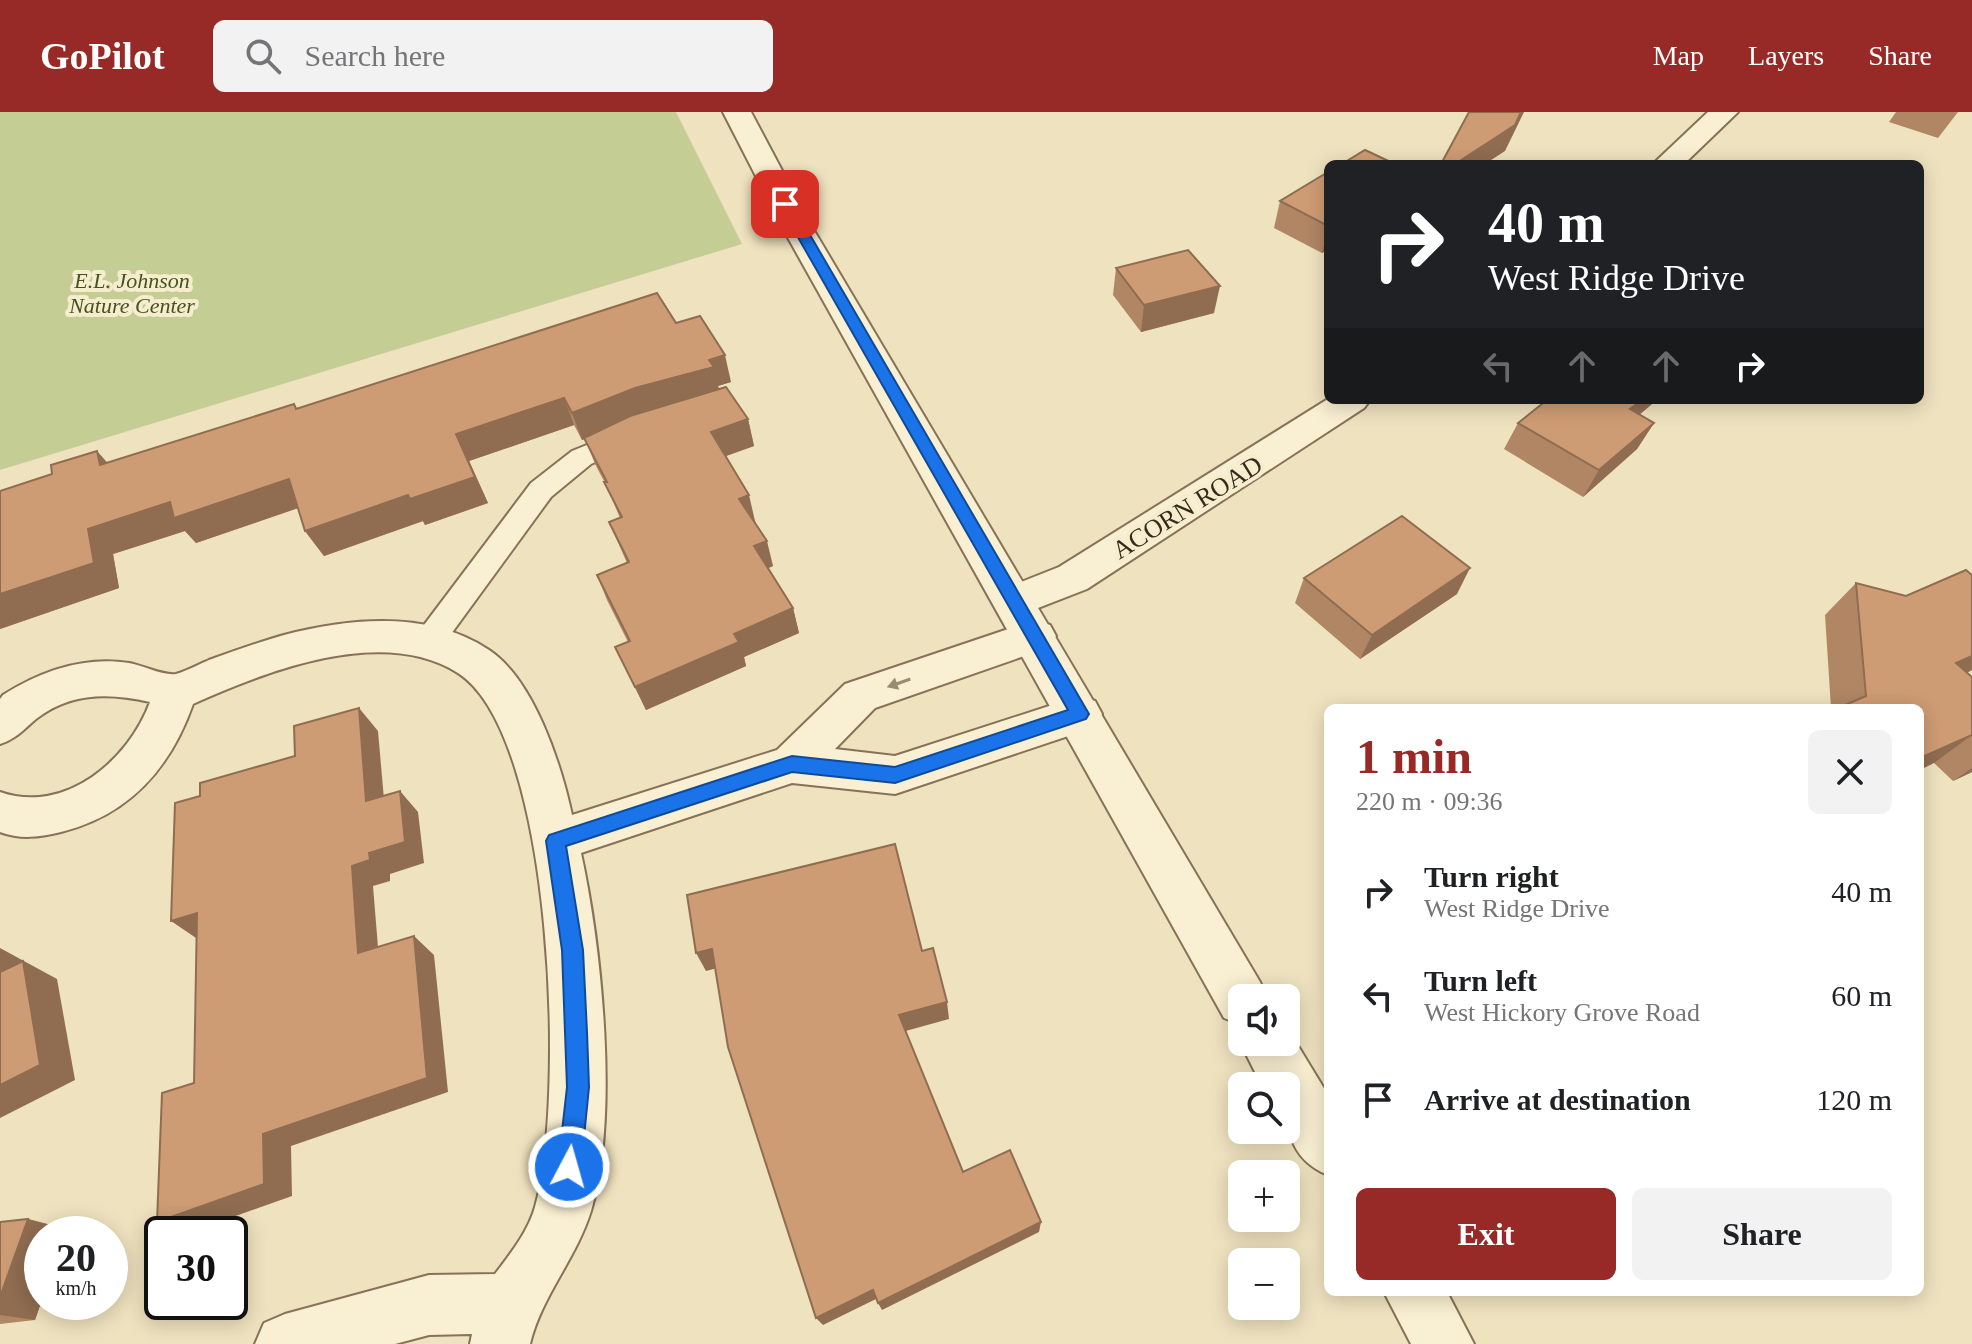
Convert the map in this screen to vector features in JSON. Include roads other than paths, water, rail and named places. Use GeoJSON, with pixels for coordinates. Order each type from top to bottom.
{"type":"FeatureCollection","features":[{"type":"Feature","properties":{"kind":"street"},"geometry":{"type":"LineString","coordinates":[[737,112],[797,227],[1025,618],[1233,984]]}},
{"type":"Feature","properties":{"kind":"street"},"geometry":{"type":"LineString","coordinates":[[1671,160],[1724,112]]}},
{"type":"Feature","properties":{"kind":"street","name":"ACORN ROAD"},"geometry":{"type":"LineString","coordinates":[[792,764],[860,696],[1025,618],[1073,578],[1346,404]]}},
{"type":"Feature","properties":{"kind":"street"},"geometry":{"type":"LineString","coordinates":[[0,812],[33,818],[62,813],[93,802],[120,785],[141,764],[167,718],[175,693],[226,669],[285,651],[353,639],[429,641],[477,663],[498,683],[514,709],[538,772],[555,841],[572,950],[578,1087],[567,1194],[546,1254],[505,1324],[429,1305],[285,1344]]}},
{"type":"Feature","properties":{"kind":"street"},"geometry":{"type":"LineString","coordinates":[[0,726],[36,697],[66,683],[97,676],[149,682],[175,693]]}},
{"type":"Feature","properties":{"kind":"street"},"geometry":{"type":"LineString","coordinates":[[555,841],[792,764],[895,775],[1080,714]]}},
{"type":"Feature","properties":{"kind":"street"},"geometry":{"type":"LineString","coordinates":[[1274,1056],[1324,1140]]}},
{"type":"Feature","properties":{"kind":"street"},"geometry":{"type":"LineString","coordinates":[[1416,1296],[1444,1344]]}},
{"type":"Feature","properties":{"kind":"lane"},"geometry":{"type":"LineString","coordinates":[[429,641],[509,528],[562,468],[595,448],[651,429]]}},
{"type":"Feature","properties":{"kind":"park label","name":"E.L. Johnson Nature Center"},"geometry":{"type":"Point","coordinates":[132,292]}}]}
